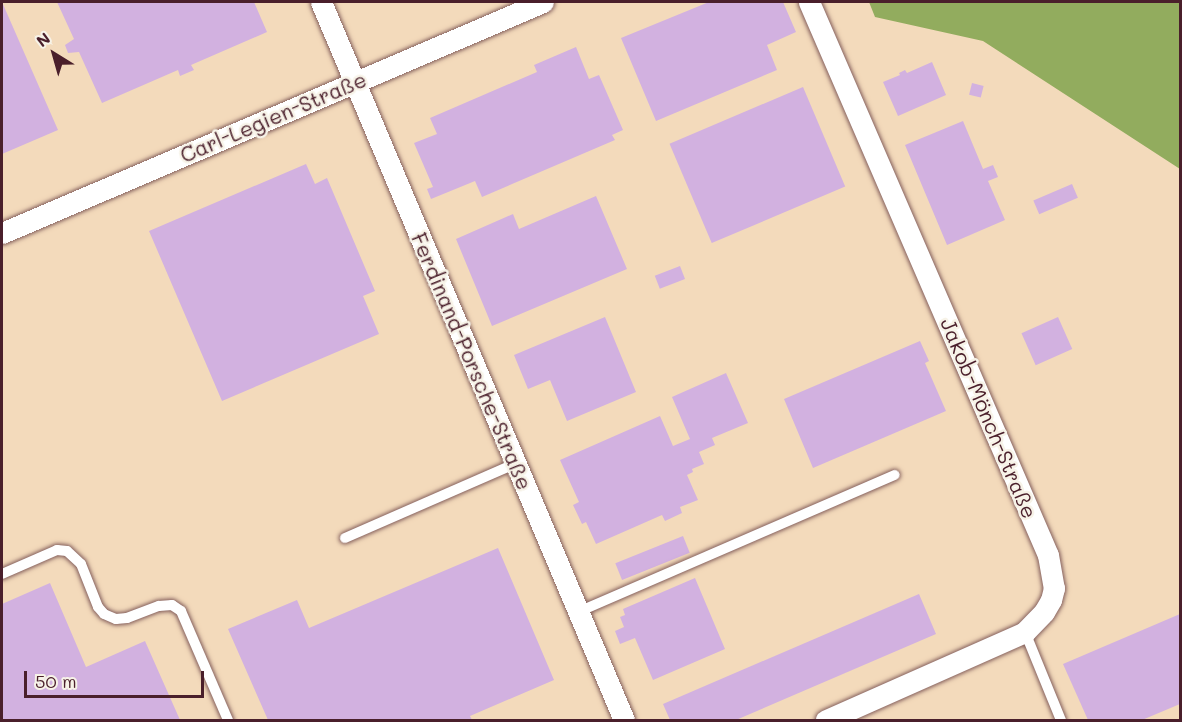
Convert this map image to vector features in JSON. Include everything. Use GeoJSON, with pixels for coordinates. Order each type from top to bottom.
{"type":"FeatureCollection","features":[{"type":"Feature","properties":{"kind":"street","name":"Ferdinand-Porsche-Straße"},"geometry":{"type":"LineString","coordinates":[[321,2],[514,464],[624,720]]}},
{"type":"Feature","properties":{"kind":"street","name":"Carl-Legien-Straße"},"geometry":{"type":"LineString","coordinates":[[2,233],[543,2]]}},
{"type":"Feature","properties":{"kind":"street","name":"Jakob-Mönch-Straße"},"geometry":{"type":"LineString","coordinates":[[809,2],[1053,571],[1051,600],[1035,623],[1025,632],[826,720]]}},
{"type":"Feature","properties":{"kind":"lane"},"geometry":{"type":"LineString","coordinates":[[345,538],[514,464]]}},
{"type":"Feature","properties":{"kind":"lane"},"geometry":{"type":"LineString","coordinates":[[579,612],[895,475]]}},
{"type":"Feature","properties":{"kind":"lane"},"geometry":{"type":"LineString","coordinates":[[2,574],[57,550],[67,551],[81,564],[98,607],[104,614],[116,619],[127,618],[159,606],[172,605],[181,611],[228,720]]}},
{"type":"Feature","properties":{"kind":"lane"},"geometry":{"type":"LineString","coordinates":[[1025,632],[1061,720]]}},
{"type":"Feature","properties":{"kind":"green space"},"geometry":{"type":"Polygon","coordinates":[[[869,2],[1180,2],[1180,169],[983,41],[875,17],[869,2]]]}},
{"type":"Feature","properties":{"kind":"building"},"geometry":{"type":"Polygon","coordinates":[[[2,2],[58,130],[2,154],[2,2]]]}},
{"type":"Feature","properties":{"kind":"building"},"geometry":{"type":"Polygon","coordinates":[[[57,2],[254,2],[267,32],[191,65],[194,70],[180,76],[178,70],[102,103],[79,52],[68,53],[65,45],[74,39],[57,2]]]}},
{"type":"Feature","properties":{"kind":"building"},"geometry":{"type":"Polygon","coordinates":[[[709,2],[783,2],[796,32],[767,45],[777,70],[656,121],[621,38],[709,2]]]}},
{"type":"Feature","properties":{"kind":"building"},"geometry":{"type":"Polygon","coordinates":[[[576,47],[589,79],[599,75],[623,130],[612,135],[615,140],[482,197],[475,181],[431,199],[427,189],[433,187],[414,143],[437,134],[430,118],[537,72],[534,65],[576,47]]]}},
{"type":"Feature","properties":{"kind":"building"},"geometry":{"type":"Polygon","coordinates":[[[932,62],[946,95],[898,116],[883,82],[900,75],[899,73],[905,70],[907,73],[932,62]]]}},
{"type":"Feature","properties":{"kind":"building"},"geometry":{"type":"Polygon","coordinates":[[[972,83],[984,86],[981,98],[969,95],[972,83]]]}},
{"type":"Feature","properties":{"kind":"building"},"geometry":{"type":"Polygon","coordinates":[[[803,87],[845,186],[712,243],[670,144],[803,87]]]}},
{"type":"Feature","properties":{"kind":"building"},"geometry":{"type":"Polygon","coordinates":[[[963,121],[983,169],[993,165],[998,177],[988,181],[1005,220],[947,245],[905,145],[963,121]]]}},
{"type":"Feature","properties":{"kind":"building"},"geometry":{"type":"Polygon","coordinates":[[[306,164],[315,184],[327,178],[375,291],[363,296],[379,334],[222,401],[149,231],[306,164]]]}},
{"type":"Feature","properties":{"kind":"building"},"geometry":{"type":"Polygon","coordinates":[[[1072,184],[1078,198],[1039,214],[1033,200],[1072,184]]]}},
{"type":"Feature","properties":{"kind":"building"},"geometry":{"type":"Polygon","coordinates":[[[596,196],[627,269],[492,326],[456,239],[513,214],[519,229],[596,196]]]}},
{"type":"Feature","properties":{"kind":"building"},"geometry":{"type":"Polygon","coordinates":[[[680,266],[685,279],[660,289],[655,276],[680,266]]]}},
{"type":"Feature","properties":{"kind":"building"},"geometry":{"type":"Polygon","coordinates":[[[605,317],[636,392],[567,421],[550,380],[528,389],[514,355],[605,317]]]}},
{"type":"Feature","properties":{"kind":"building"},"geometry":{"type":"Polygon","coordinates":[[[1058,317],[1072,349],[1036,365],[1021,333],[1058,317]]]}},
{"type":"Feature","properties":{"kind":"building"},"geometry":{"type":"Polygon","coordinates":[[[920,341],[929,361],[925,363],[946,411],[813,468],[784,399],[920,341]]]}},
{"type":"Feature","properties":{"kind":"building"},"geometry":{"type":"Polygon","coordinates":[[[726,373],[748,423],[712,438],[715,445],[699,452],[704,464],[692,469],[693,472],[687,475],[698,500],[680,507],[682,513],[665,521],[662,515],[596,544],[586,522],[582,524],[573,505],[579,502],[560,460],[660,416],[673,446],[690,439],[672,397],[726,373]]]}},
{"type":"Feature","properties":{"kind":"building"},"geometry":{"type":"Polygon","coordinates":[[[683,536],[690,553],[622,580],[615,563],[683,536]]]}},
{"type":"Feature","properties":{"kind":"building"},"geometry":{"type":"Polygon","coordinates":[[[498,548],[554,680],[470,716],[472,720],[268,720],[228,629],[297,600],[309,628],[498,548]]]}},
{"type":"Feature","properties":{"kind":"building"},"geometry":{"type":"Polygon","coordinates":[[[695,578],[725,649],[653,680],[635,638],[620,644],[615,631],[624,627],[620,617],[625,615],[623,609],[695,578]]]}},
{"type":"Feature","properties":{"kind":"building"},"geometry":{"type":"Polygon","coordinates":[[[50,583],[86,667],[145,641],[180,720],[2,720],[2,604],[50,583]]]}},
{"type":"Feature","properties":{"kind":"building"},"geometry":{"type":"Polygon","coordinates":[[[919,594],[936,634],[736,720],[670,720],[663,704],[919,594]]]}},
{"type":"Feature","properties":{"kind":"building"},"geometry":{"type":"Polygon","coordinates":[[[1180,614],[1180,704],[1142,720],[1088,720],[1063,664],[1180,614]]]}}]}
